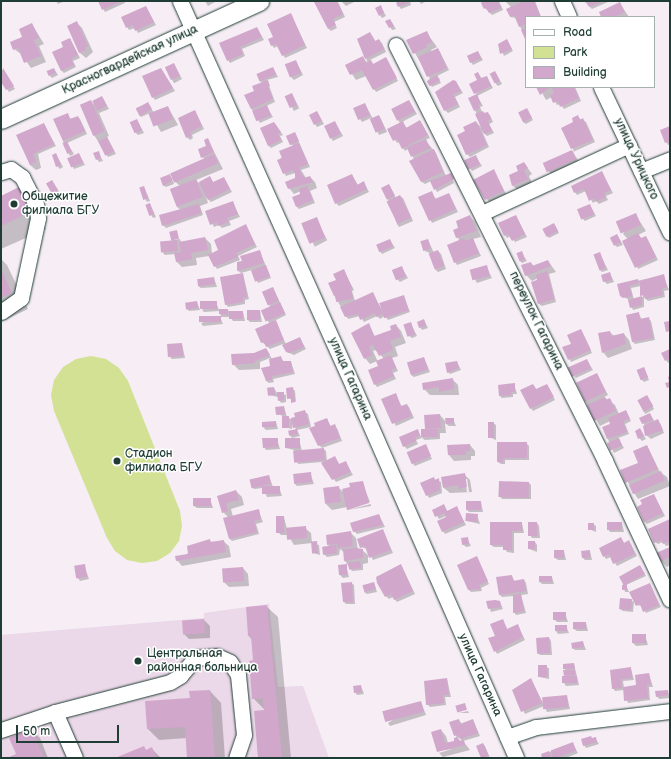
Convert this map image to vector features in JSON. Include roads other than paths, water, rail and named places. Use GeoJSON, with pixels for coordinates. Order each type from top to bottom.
{"type":"FeatureCollection","features":[{"type":"Feature","properties":{"kind":"main road","name":"Красногвардейская улица"},"geometry":{"type":"LineString","coordinates":[[1,119],[259,1]]}},
{"type":"Feature","properties":{"kind":"street","name":"улица Гагарина"},"geometry":{"type":"LineString","coordinates":[[180,1],[516,758]]}},
{"type":"Feature","properties":{"kind":"street"},"geometry":{"type":"LineString","coordinates":[[562,1],[569,16]]}},
{"type":"Feature","properties":{"kind":"street","name":"переулок Гагарина"},"geometry":{"type":"LineString","coordinates":[[396,45],[482,213],[605,461],[670,600]]}},
{"type":"Feature","properties":{"kind":"street","name":"улица Урицкого"},"geometry":{"type":"LineString","coordinates":[[601,88],[670,232]]}},
{"type":"Feature","properties":{"kind":"street"},"geometry":{"type":"LineString","coordinates":[[482,213],[628,145]]}},
{"type":"Feature","properties":{"kind":"street"},"geometry":{"type":"LineString","coordinates":[[641,171],[670,158]]}},
{"type":"Feature","properties":{"kind":"street"},"geometry":{"type":"LineString","coordinates":[[1,172],[11,169],[22,177],[36,205],[38,218],[21,298],[1,312]]}},
{"type":"Feature","properties":{"kind":"street"},"geometry":{"type":"LineString","coordinates":[[1,730],[55,712],[170,682],[180,676],[195,658],[217,656],[230,662],[238,675],[244,735],[236,758]]}},
{"type":"Feature","properties":{"kind":"street"},"geometry":{"type":"LineString","coordinates":[[507,737],[536,727],[670,710]]}},
{"type":"Feature","properties":{"kind":"street"},"geometry":{"type":"LineString","coordinates":[[55,712],[75,758]]}},
{"type":"Feature","properties":{"kind":"place","name":"Общежитие филиала БГУ"},"geometry":{"type":"Point","coordinates":[14,204]}},
{"type":"Feature","properties":{"kind":"place","name":"Стадион филиала БГУ"},"geometry":{"type":"Point","coordinates":[117,461]}},
{"type":"Feature","properties":{"kind":"place","name":"Центральная районная больница"},"geometry":{"type":"Point","coordinates":[138,661]}}]}
